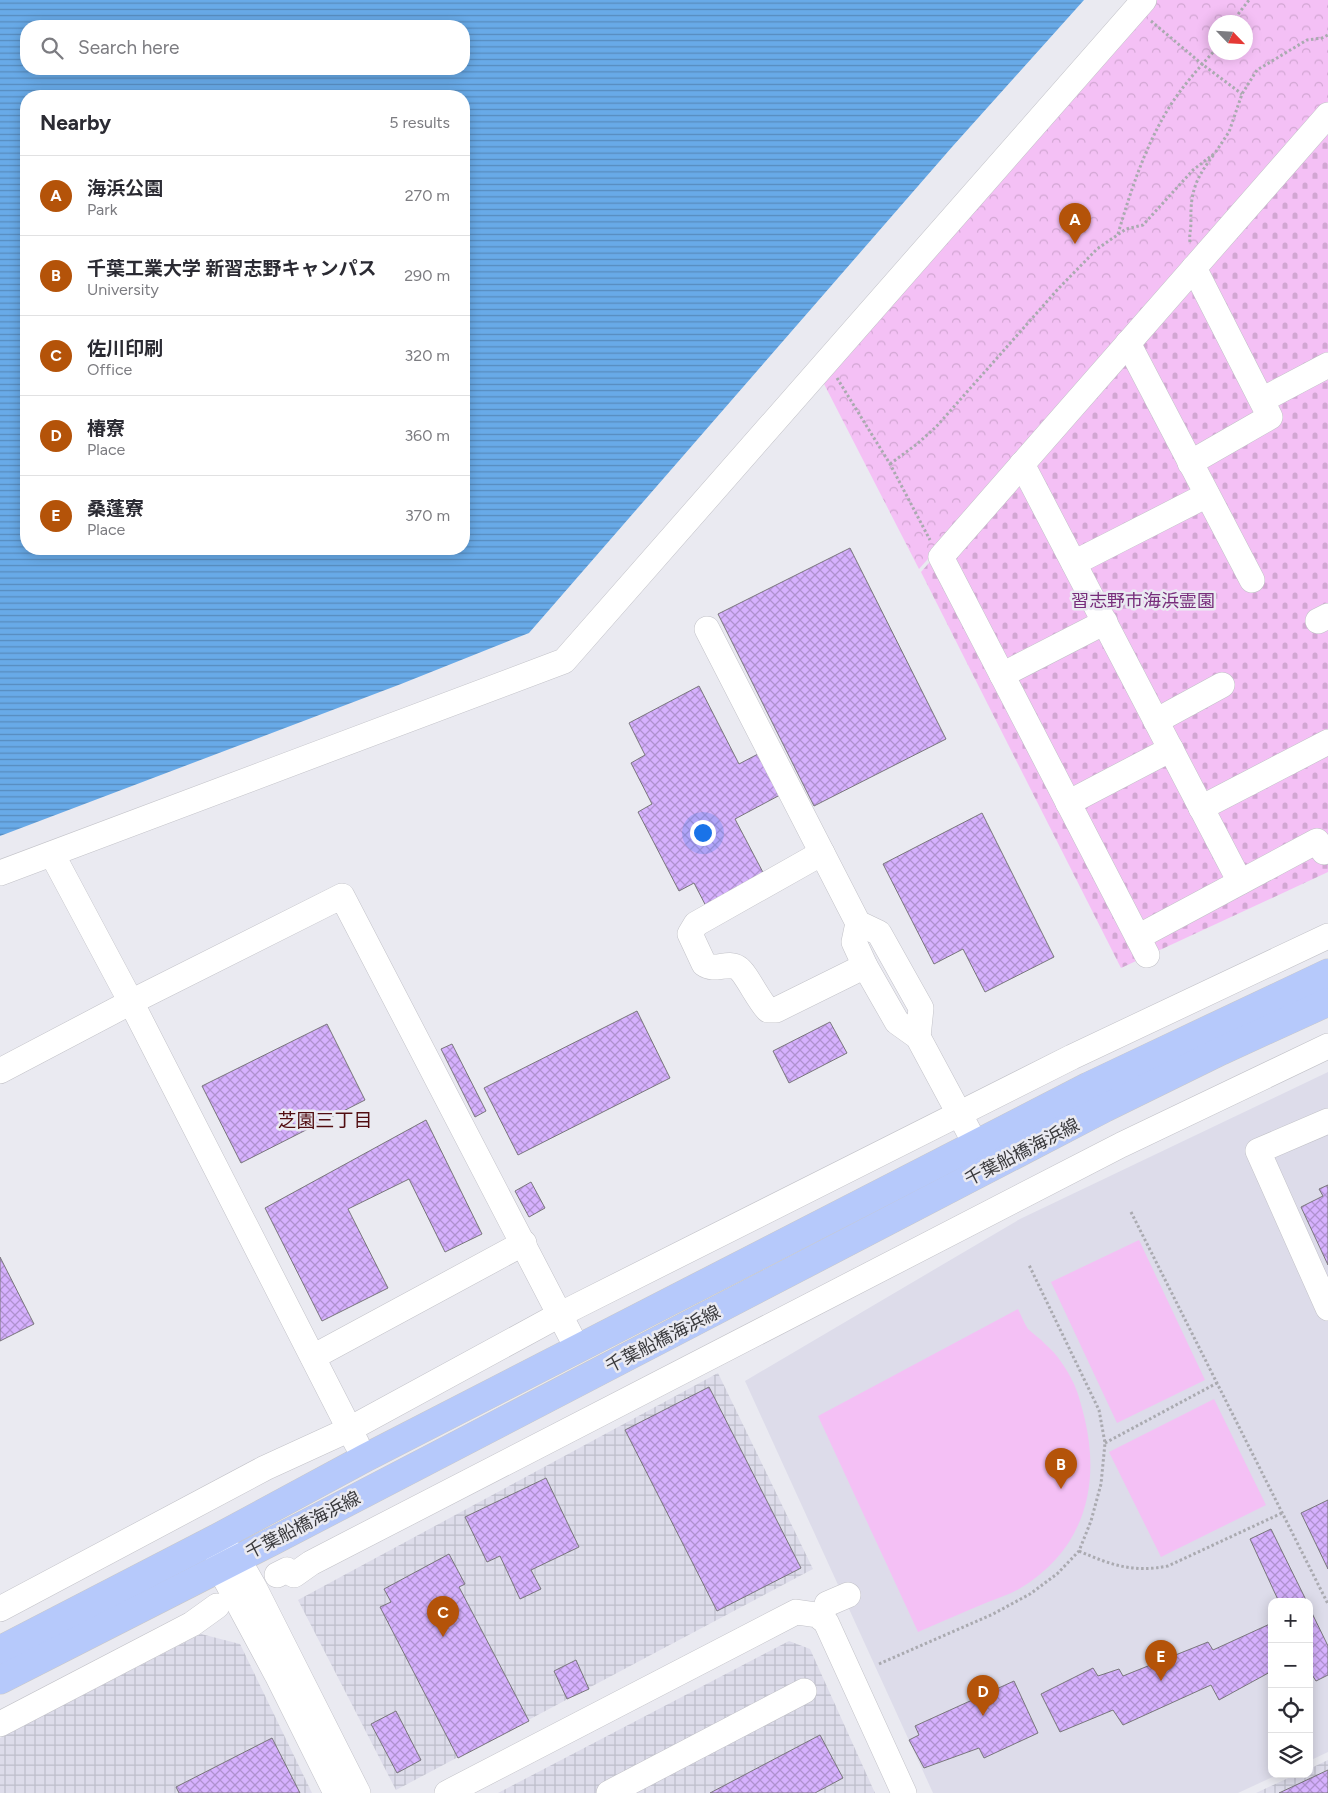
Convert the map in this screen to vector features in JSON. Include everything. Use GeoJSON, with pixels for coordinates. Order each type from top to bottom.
{"type":"FeatureCollection","features":[{"type":"Feature","properties":{"kind":"main road","name":"千葉船橋海浜線"},"geometry":{"type":"LineString","coordinates":[[0,1650],[216,1539],[577,1348],[1098,1082],[1328,973]]}},
{"type":"Feature","properties":{"kind":"main road","name":"千葉船橋海浜線"},"geometry":{"type":"LineString","coordinates":[[0,1680],[229,1564],[1096,1113],[1221,1051],[1328,1002]]}},
{"type":"Feature","properties":{"kind":"street"},"geometry":{"type":"LineString","coordinates":[[0,873],[564,661],[1140,4]]}},
{"type":"Feature","properties":{"kind":"street"},"geometry":{"type":"LineString","coordinates":[[1328,115],[1192,256],[1128,343],[941,557],[1142,946],[1240,882],[1317,841],[1324,852],[1328,850]]}},
{"type":"Feature","properties":{"kind":"street"},"geometry":{"type":"LineString","coordinates":[[1190,463],[1270,417],[1192,256]]}},
{"type":"Feature","properties":{"kind":"street"},"geometry":{"type":"LineString","coordinates":[[1128,343],[1252,580]]}},
{"type":"Feature","properties":{"kind":"street"},"geometry":{"type":"LineString","coordinates":[[1262,400],[1325,373]]}},
{"type":"Feature","properties":{"kind":"street"},"geometry":{"type":"LineString","coordinates":[[1022,464],[1240,882]]}},
{"type":"Feature","properties":{"kind":"street"},"geometry":{"type":"LineString","coordinates":[[1074,563],[1207,495]]}},
{"type":"Feature","properties":{"kind":"street"},"geometry":{"type":"LineString","coordinates":[[1002,675],[1105,622]]}},
{"type":"Feature","properties":{"kind":"street"},"geometry":{"type":"LineString","coordinates":[[707,629],[858,923],[879,933],[921,1008],[918,1037]]}},
{"type":"Feature","properties":{"kind":"street"},"geometry":{"type":"LineString","coordinates":[[1156,721],[1222,685]]}},
{"type":"Feature","properties":{"kind":"street"},"geometry":{"type":"LineString","coordinates":[[1201,808],[1328,742]]}},
{"type":"Feature","properties":{"kind":"street"},"geometry":{"type":"LineString","coordinates":[[1068,803],[1171,749]]}},
{"type":"Feature","properties":{"kind":"street"},"geometry":{"type":"LineString","coordinates":[[822,853],[696,924],[690,934],[704,964],[713,969],[729,966],[738,968],[768,1010],[776,1010],[865,966]]}},
{"type":"Feature","properties":{"kind":"street"},"geometry":{"type":"LineString","coordinates":[[52,854],[131,1002],[348,1430],[366,1458]]}},
{"type":"Feature","properties":{"kind":"street"},"geometry":{"type":"LineString","coordinates":[[0,1071],[131,1002],[342,896],[577,1348]]}},
{"type":"Feature","properties":{"kind":"street"},"geometry":{"type":"LineString","coordinates":[[858,923],[854,942],[865,966],[897,1022],[918,1037],[976,1145]]}},
{"type":"Feature","properties":{"kind":"street"},"geometry":{"type":"LineString","coordinates":[[0,1610],[265,1468],[348,1430],[560,1314],[1072,1057],[1328,936]]}},
{"type":"Feature","properties":{"kind":"street"},"geometry":{"type":"LineString","coordinates":[[277,1575],[287,1570],[294,1575],[320,1559],[1112,1149],[1328,1046]]}},
{"type":"Feature","properties":{"kind":"street"},"geometry":{"type":"LineString","coordinates":[[1328,1121],[1258,1151],[1328,1308]]}},
{"type":"Feature","properties":{"kind":"street"},"geometry":{"type":"LineString","coordinates":[[312,1357],[524,1243]]}},
{"type":"Feature","properties":{"kind":"street"},"geometry":{"type":"LineString","coordinates":[[216,1539],[358,1793]]}},
{"type":"Feature","properties":{"kind":"street"},"geometry":{"type":"LineString","coordinates":[[229,1564],[277,1675],[336,1793]]}},
{"type":"Feature","properties":{"kind":"street"},"geometry":{"type":"LineString","coordinates":[[0,1724],[192,1624],[217,1606]]}},
{"type":"Feature","properties":{"kind":"street"},"geometry":{"type":"LineString","coordinates":[[447,1793],[796,1612],[817,1615],[826,1622],[904,1793]]}},
{"type":"Feature","properties":{"kind":"street"},"geometry":{"type":"LineString","coordinates":[[609,1793],[804,1691]]}},
{"type":"Feature","properties":{"kind":"path"},"geometry":{"type":"LineString","coordinates":[[1237,15],[1249,0]]}},
{"type":"Feature","properties":{"kind":"path"},"geometry":{"type":"LineString","coordinates":[[1140,4],[1202,64],[1242,94]]}},
{"type":"Feature","properties":{"kind":"path"},"geometry":{"type":"LineString","coordinates":[[1192,256],[1190,206],[1193,191],[1201,171],[1229,132],[1242,94],[1257,70],[1264,65],[1307,40],[1322,38],[1328,34]]}},
{"type":"Feature","properties":{"kind":"path"},"geometry":{"type":"LineString","coordinates":[[1118,234],[1139,169],[1164,116],[1208,58]]}},
{"type":"Feature","properties":{"kind":"path"},"geometry":{"type":"LineString","coordinates":[[890,464],[936,427],[1058,289],[1097,250],[1118,234],[1143,224],[1193,170],[1215,152]]}},
{"type":"Feature","properties":{"kind":"path"},"geometry":{"type":"LineString","coordinates":[[826,361],[890,464],[932,544]]}},
{"type":"Feature","properties":{"kind":"path"},"geometry":{"type":"LineString","coordinates":[[1131,1212],[1328,1604]]}},
{"type":"Feature","properties":{"kind":"path"},"geometry":{"type":"LineString","coordinates":[[878,1664],[993,1614],[1030,1594],[1056,1574],[1079,1551],[1091,1521],[1101,1484],[1105,1443],[1099,1410],[1029,1265]]}},
{"type":"Feature","properties":{"kind":"path"},"geometry":{"type":"LineString","coordinates":[[1105,1443],[1217,1383]]}},
{"type":"Feature","properties":{"kind":"path"},"geometry":{"type":"LineString","coordinates":[[1079,1551],[1114,1566],[1148,1570],[1168,1566],[1282,1513]]}},
{"type":"Feature","properties":{"kind":"shaded area"},"geometry":{"type":"Polygon","coordinates":[[[1328,1072],[1328,1752],[1313,1759],[1313,1598],[1268,1598],[1268,1778],[1270,1778],[1238,1793],[933,1793],[745,1381],[1020,1219],[1328,1072]]]}},
{"type":"Feature","properties":{"kind":"shaded area"},"geometry":{"type":"Polygon","coordinates":[[[718,1373],[813,1569],[396,1790],[298,1600],[718,1373]]]}},
{"type":"Feature","properties":{"kind":"shaded area"},"geometry":{"type":"Polygon","coordinates":[[[201,1634],[240,1644],[312,1793],[0,1793],[0,1738],[201,1634]]]}},
{"type":"Feature","properties":{"kind":"shaded area"},"geometry":{"type":"Polygon","coordinates":[[[789,1641],[810,1649],[875,1793],[498,1793],[789,1641]]]}},
{"type":"Feature","properties":{"kind":"shaded area"},"geometry":{"type":"Polygon","coordinates":[[[1328,1760],[1328,1793],[1256,1793],[1288,1778],[1313,1778],[1313,1767],[1328,1760]]]}},
{"type":"Feature","properties":{"kind":"green space"},"geometry":{"type":"Polygon","coordinates":[[[1157,0],[1328,0],[1328,109],[919,569],[822,380],[1157,0]]]}},
{"type":"Feature","properties":{"kind":"green space","name":"習志野市海浜霊園"},"geometry":{"type":"Polygon","coordinates":[[[1328,111],[1328,872],[1121,968],[921,572],[1328,111]]]}},
{"type":"Feature","properties":{"kind":"green space"},"geometry":{"type":"Polygon","coordinates":[[[1139,1240],[1205,1380],[1117,1423],[1051,1282],[1139,1240]]]}},
{"type":"Feature","properties":{"kind":"green space"},"geometry":{"type":"Polygon","coordinates":[[[1018,1309],[1028,1329],[1054,1352],[1061,1362],[1071,1378],[1079,1397],[1089,1446],[1090,1470],[1088,1494],[1082,1516],[1072,1537],[1058,1557],[1041,1574],[1011,1593],[918,1632],[818,1416],[1018,1309]]]}},
{"type":"Feature","properties":{"kind":"green space"},"geometry":{"type":"Polygon","coordinates":[[[1214,1399],[1266,1505],[1161,1557],[1109,1452],[1214,1399]]]}},
{"type":"Feature","properties":{"kind":"water"},"geometry":{"type":"Polygon","coordinates":[[[0,0],[1084,0],[952,147],[529,633],[401,684],[0,836],[0,0]]]}},
{"type":"Feature","properties":{"kind":"building"},"geometry":{"type":"Polygon","coordinates":[[[850,548],[946,739],[814,806],[718,614],[850,548]]]}},
{"type":"Feature","properties":{"kind":"building"},"geometry":{"type":"Polygon","coordinates":[[[699,686],[739,764],[758,754],[780,795],[735,819],[767,880],[708,910],[694,883],[679,891],[638,812],[652,804],[631,763],[645,755],[629,723],[699,686]]]}},
{"type":"Feature","properties":{"kind":"building"},"geometry":{"type":"Polygon","coordinates":[[[982,813],[1054,957],[985,992],[963,949],[934,964],[883,864],[982,813]]]}},
{"type":"Feature","properties":{"kind":"building"},"geometry":{"type":"Polygon","coordinates":[[[637,1011],[670,1078],[518,1155],[484,1088],[637,1011]]]}},
{"type":"Feature","properties":{"kind":"building"},"geometry":{"type":"Polygon","coordinates":[[[830,1022],[847,1053],[789,1083],[773,1051],[830,1022]]]}},
{"type":"Feature","properties":{"kind":"building"},"geometry":{"type":"Polygon","coordinates":[[[327,1024],[365,1100],[241,1163],[202,1086],[327,1024]]]}},
{"type":"Feature","properties":{"kind":"building"},"geometry":{"type":"Polygon","coordinates":[[[452,1044],[486,1111],[475,1117],[441,1049],[452,1044]]]}},
{"type":"Feature","properties":{"kind":"building"},"geometry":{"type":"Polygon","coordinates":[[[426,1120],[482,1234],[445,1252],[409,1179],[348,1209],[388,1288],[322,1321],[265,1208],[426,1120]]]}},
{"type":"Feature","properties":{"kind":"building"},"geometry":{"type":"Polygon","coordinates":[[[531,1182],[545,1208],[529,1217],[515,1191],[531,1182]]]}},
{"type":"Feature","properties":{"kind":"building"},"geometry":{"type":"Polygon","coordinates":[[[1328,1185],[1328,1265],[1301,1207],[1323,1196],[1319,1189],[1328,1185]]]}},
{"type":"Feature","properties":{"kind":"building"},"geometry":{"type":"Polygon","coordinates":[[[0,1257],[34,1324],[0,1341],[0,1257]]]}},
{"type":"Feature","properties":{"kind":"building"},"geometry":{"type":"Polygon","coordinates":[[[709,1387],[801,1568],[717,1611],[625,1430],[709,1387]]]}},
{"type":"Feature","properties":{"kind":"building"},"geometry":{"type":"Polygon","coordinates":[[[546,1478],[579,1547],[531,1570],[541,1589],[520,1599],[500,1556],[487,1562],[465,1517],[546,1478]]]}},
{"type":"Feature","properties":{"kind":"building"},"geometry":{"type":"Polygon","coordinates":[[[1328,1500],[1328,1569],[1301,1513],[1328,1500]]]}},
{"type":"Feature","properties":{"kind":"building"},"geometry":{"type":"Polygon","coordinates":[[[1271,1529],[1305,1598],[1277,1598],[1250,1539],[1271,1529]]]}},
{"type":"Feature","properties":{"kind":"building"},"geometry":{"type":"Polygon","coordinates":[[[449,1554],[465,1584],[459,1587],[529,1721],[458,1758],[380,1607],[391,1602],[384,1589],[449,1554]]]}},
{"type":"Feature","properties":{"kind":"building"},"geometry":{"type":"Polygon","coordinates":[[[1313,1615],[1328,1646],[1328,1675],[1316,1681],[1313,1676],[1313,1615]]]}},
{"type":"Feature","properties":{"kind":"building"},"geometry":{"type":"Polygon","coordinates":[[[1268,1625],[1268,1673],[1219,1700],[1211,1685],[1123,1725],[1113,1710],[1060,1732],[1041,1694],[1093,1668],[1098,1676],[1119,1669],[1123,1676],[1208,1642],[1213,1650],[1268,1625]]]}},
{"type":"Feature","properties":{"kind":"building"},"geometry":{"type":"Polygon","coordinates":[[[576,1660],[589,1689],[567,1699],[554,1671],[576,1660]]]}},
{"type":"Feature","properties":{"kind":"building"},"geometry":{"type":"Polygon","coordinates":[[[1014,1681],[1038,1733],[984,1758],[979,1748],[924,1768],[909,1740],[919,1735],[915,1726],[1014,1681]]]}},
{"type":"Feature","properties":{"kind":"building"},"geometry":{"type":"Polygon","coordinates":[[[396,1711],[421,1760],[397,1773],[371,1724],[396,1711]]]}},
{"type":"Feature","properties":{"kind":"building"},"geometry":{"type":"Polygon","coordinates":[[[820,1735],[843,1778],[815,1793],[710,1793],[820,1735]]]}},
{"type":"Feature","properties":{"kind":"building"},"geometry":{"type":"Polygon","coordinates":[[[272,1738],[300,1793],[179,1793],[176,1787],[272,1738]]]}},
{"type":"Feature","properties":{"kind":"building"},"geometry":{"type":"Polygon","coordinates":[[[1328,1770],[1328,1793],[1279,1793],[1313,1778],[1328,1770]]]}},
{"type":"Feature","properties":{"kind":"place","name":"海浜公園"},"geometry":{"type":"Point","coordinates":[1075,244]}},
{"type":"Feature","properties":{"kind":"place","name":"千葉工業大学 新習志野キャンパス"},"geometry":{"type":"Point","coordinates":[1061,1489]}},
{"type":"Feature","properties":{"kind":"place","name":"佐川印刷"},"geometry":{"type":"Point","coordinates":[443,1637]}},
{"type":"Feature","properties":{"kind":"place","name":"桑蓬寮"},"geometry":{"type":"Point","coordinates":[1161,1681]}},
{"type":"Feature","properties":{"kind":"place","name":"椿寮"},"geometry":{"type":"Point","coordinates":[983,1716]}},
{"type":"Feature","properties":{"kind":"district","name":"芝園三丁目"},"geometry":{"type":"Point","coordinates":[325,1120]}}]}
